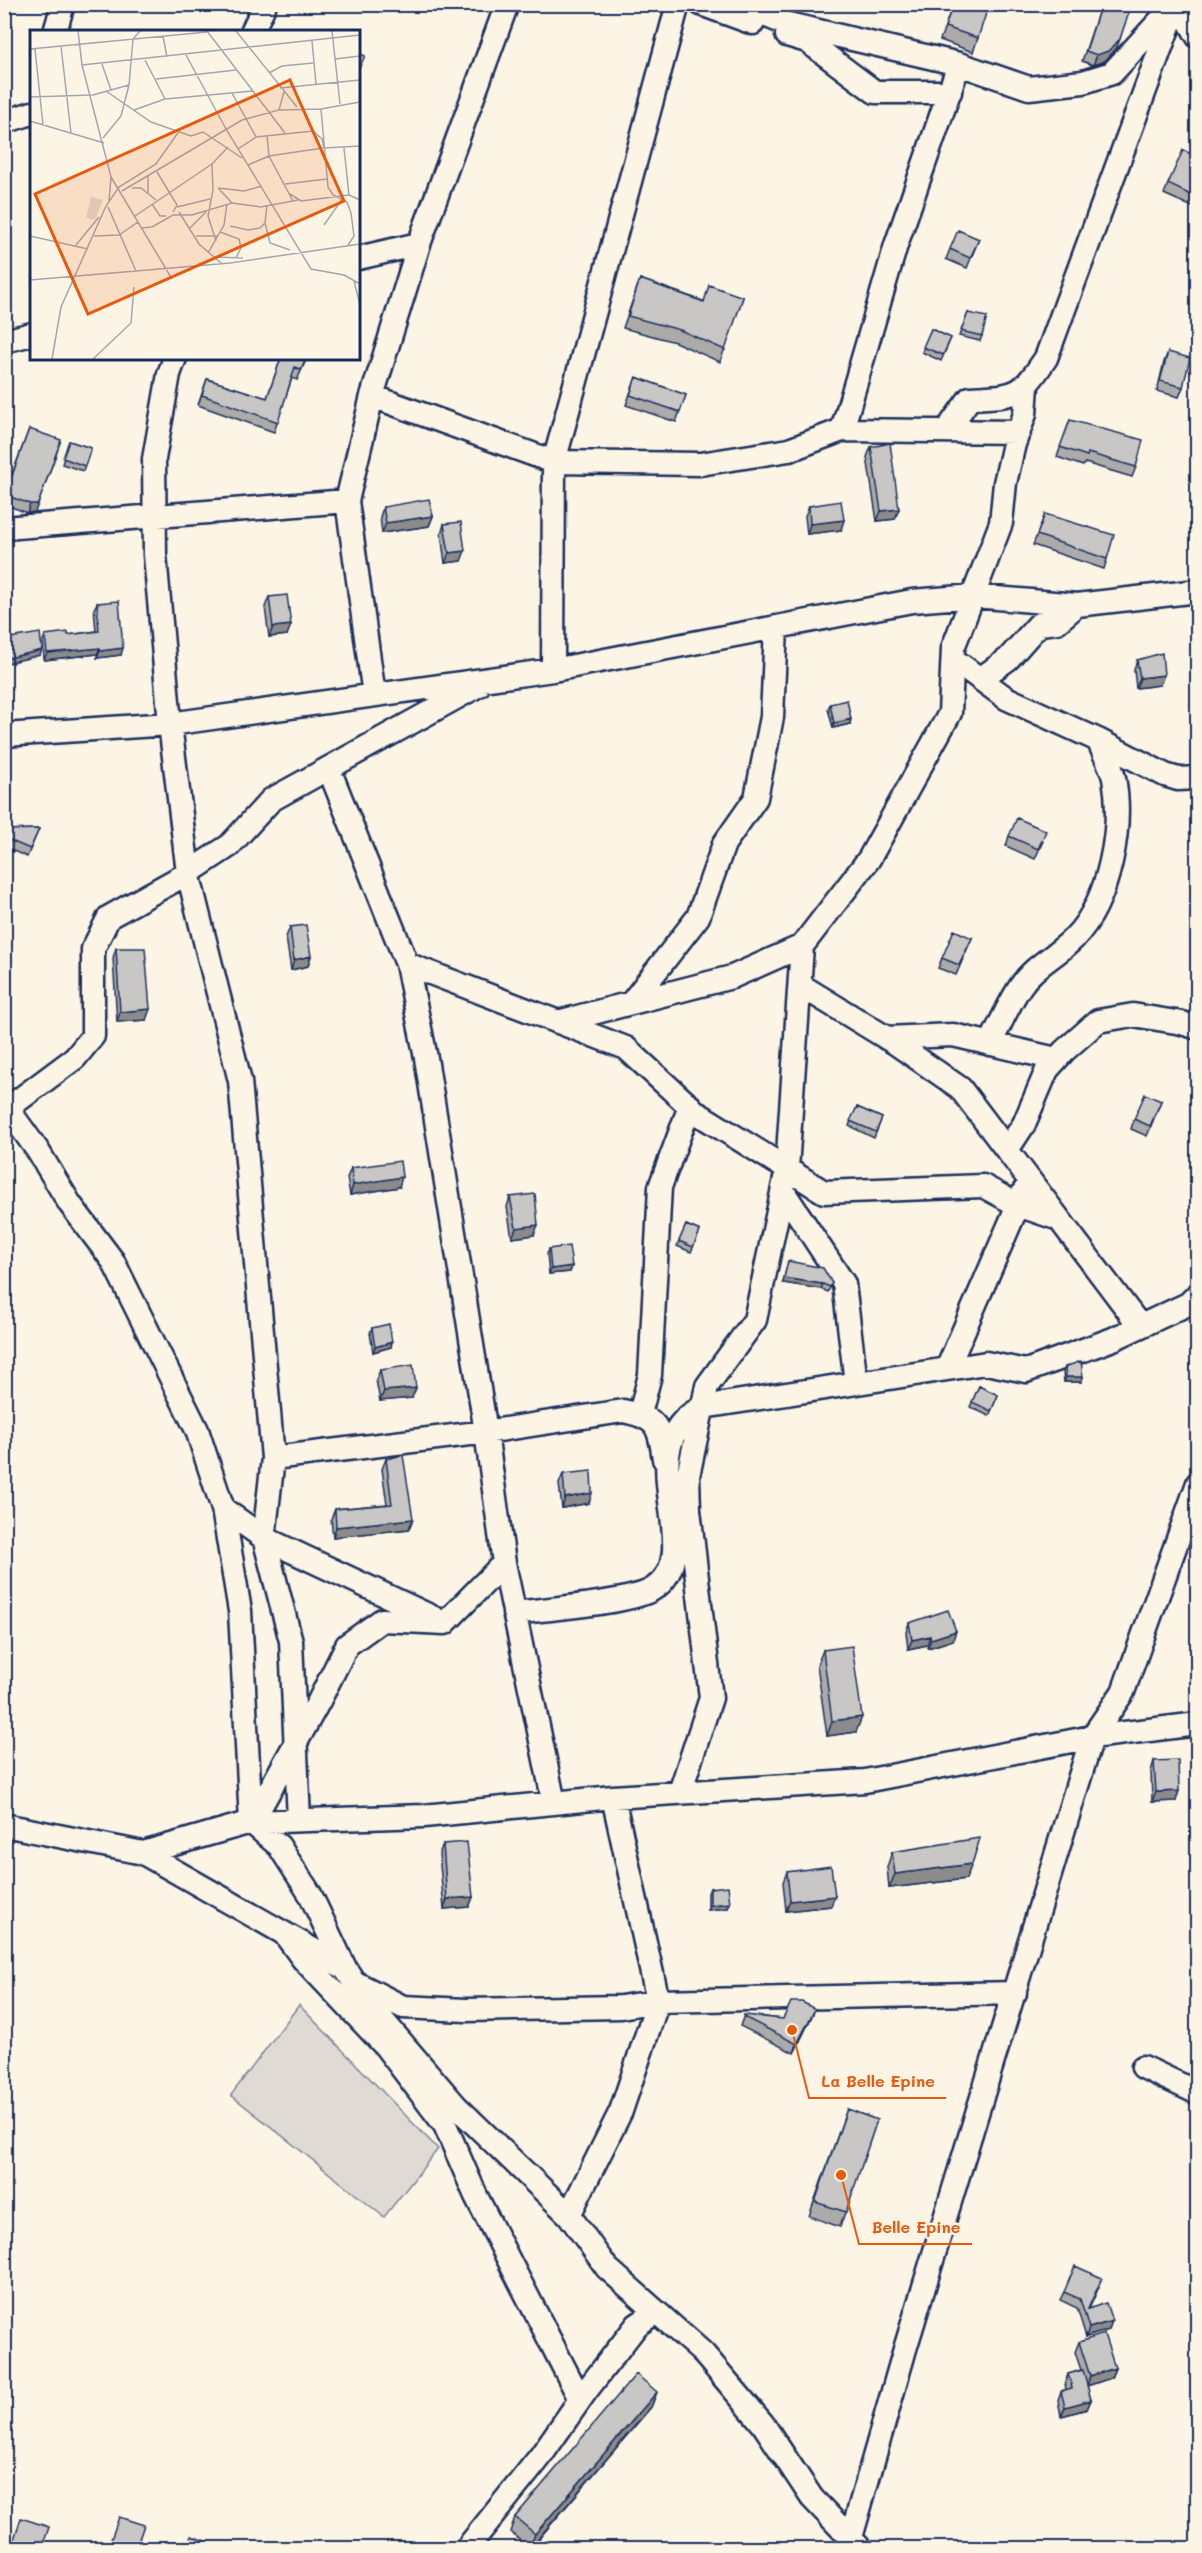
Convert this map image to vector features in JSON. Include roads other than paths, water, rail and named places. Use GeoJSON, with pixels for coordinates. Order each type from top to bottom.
{"type":"FeatureCollection","features":[{"type":"Feature","properties":{"kind":"street"},"geometry":{"type":"LineString","coordinates":[[56,30],[63,4]]}},
{"type":"Feature","properties":{"kind":"street"},"geometry":{"type":"LineString","coordinates":[[253,30],[265,4]]}},
{"type":"Feature","properties":{"kind":"street"},"geometry":{"type":"LineString","coordinates":[[374,695],[347,501],[372,396],[418,244],[507,4]]}},
{"type":"Feature","properties":{"kind":"street"},"geometry":{"type":"LineString","coordinates":[[553,670],[554,462],[678,4]]}},
{"type":"Feature","properties":{"kind":"street"},"geometry":{"type":"LineString","coordinates":[[700,4],[807,41],[874,92],[950,92]]}},
{"type":"Feature","properties":{"kind":"street"},"geometry":{"type":"LineString","coordinates":[[738,4],[784,23],[959,64],[1029,88],[1083,82],[1112,73],[1177,4]]}},
{"type":"Feature","properties":{"kind":"street"},"geometry":{"type":"LineString","coordinates":[[1177,4],[1197,37]]}},
{"type":"Feature","properties":{"kind":"street"},"geometry":{"type":"LineString","coordinates":[[947,430],[970,398],[1009,396],[1027,386],[1046,357],[1177,4]]}},
{"type":"Feature","properties":{"kind":"street"},"geometry":{"type":"LineString","coordinates":[[842,430],[896,245],[959,64]]}},
{"type":"Feature","properties":{"kind":"street"},"geometry":{"type":"LineString","coordinates":[[4,122],[30,111]]}},
{"type":"Feature","properties":{"kind":"street"},"geometry":{"type":"LineString","coordinates":[[360,258],[418,244]]}},
{"type":"Feature","properties":{"kind":"street"},"geometry":{"type":"LineString","coordinates":[[4,341],[30,334]]}},
{"type":"Feature","properties":{"kind":"street"},"geometry":{"type":"LineString","coordinates":[[174,360],[169,374],[154,459],[155,555],[170,724],[188,873],[240,1081],[273,1458],[264,1538],[291,1641],[299,1821]]}},
{"type":"Feature","properties":{"kind":"street"},"geometry":{"type":"LineString","coordinates":[[558,1022],[732,977],[802,946],[869,859],[950,713],[953,648],[1001,523],[1005,483],[1025,414],[1027,386]]}},
{"type":"Feature","properties":{"kind":"street"},"geometry":{"type":"LineString","coordinates":[[372,396],[554,462],[700,464],[789,450],[842,430],[1019,432]]}},
{"type":"Feature","properties":{"kind":"street"},"geometry":{"type":"LineString","coordinates":[[4,528],[347,501]]}},
{"type":"Feature","properties":{"kind":"street"},"geometry":{"type":"LineString","coordinates":[[4,735],[170,724],[553,670],[912,601],[974,597],[1077,605],[1197,591]]}},
{"type":"Feature","properties":{"kind":"street"},"geometry":{"type":"LineString","coordinates":[[980,679],[1008,659],[1039,624],[1057,622],[1077,605]]}},
{"type":"Feature","properties":{"kind":"street"},"geometry":{"type":"LineString","coordinates":[[632,1002],[698,917],[723,844],[756,798],[772,717],[776,627]]}},
{"type":"Feature","properties":{"kind":"street"},"geometry":{"type":"LineString","coordinates":[[952,659],[1006,698],[1098,740],[1164,775],[1178,779],[1197,778]]}},
{"type":"Feature","properties":{"kind":"street"},"geometry":{"type":"LineString","coordinates":[[490,679],[271,800],[229,846],[188,873],[109,917],[93,949],[93,1036],[75,1058],[6,1110],[38,1151],[70,1204],[113,1261],[197,1430],[222,1509],[240,1611],[251,1822],[279,1846],[310,1893],[349,1975],[367,2002],[456,2106],[569,2215],[607,2268],[710,2362],[763,2424],[812,2498],[853,2546]]}},
{"type":"Feature","properties":{"kind":"street"},"geometry":{"type":"LineString","coordinates":[[990,1044],[1021,985],[1053,954],[1075,937],[1094,909],[1108,874],[1116,841],[1118,807],[1113,775],[1098,740]]}},
{"type":"Feature","properties":{"kind":"street"},"geometry":{"type":"LineString","coordinates":[[329,769],[407,964],[426,1058],[486,1432],[504,1563],[554,1803]]}},
{"type":"Feature","properties":{"kind":"street"},"geometry":{"type":"LineString","coordinates":[[680,1792],[711,1698],[689,1510],[688,1476],[707,1386],[755,1320],[785,1180],[802,946]]}},
{"type":"Feature","properties":{"kind":"street"},"geometry":{"type":"LineString","coordinates":[[407,964],[626,1048],[690,1106],[785,1180],[824,1192],[983,1186],[1018,1205],[1059,1219]]}},
{"type":"Feature","properties":{"kind":"street"},"geometry":{"type":"LineString","coordinates":[[800,985],[886,1038],[960,1088],[1140,1326]]}},
{"type":"Feature","properties":{"kind":"street"},"geometry":{"type":"LineString","coordinates":[[1007,1150],[1024,1124],[1047,1070],[1098,1021],[1133,1015],[1182,1023],[1197,1028]]}},
{"type":"Feature","properties":{"kind":"street"},"geometry":{"type":"LineString","coordinates":[[886,1038],[953,1035],[1056,1059]]}},
{"type":"Feature","properties":{"kind":"street"},"geometry":{"type":"LineString","coordinates":[[640,1414],[650,1375],[660,1187],[690,1106]]}},
{"type":"Feature","properties":{"kind":"street"},"geometry":{"type":"LineString","coordinates":[[947,1369],[1029,1179]]}},
{"type":"Feature","properties":{"kind":"street"},"geometry":{"type":"LineString","coordinates":[[785,1180],[844,1284],[856,1383]]}},
{"type":"Feature","properties":{"kind":"street"},"geometry":{"type":"LineString","coordinates":[[665,1467],[675,1433],[688,1414],[703,1407],[986,1363],[1026,1371],[1113,1339],[1194,1294]]}},
{"type":"Feature","properties":{"kind":"street"},"geometry":{"type":"LineString","coordinates":[[273,1458],[486,1432],[624,1411],[646,1415],[660,1433],[674,1527],[673,1559],[669,1577],[652,1590],[630,1597],[514,1613]]}},
{"type":"Feature","properties":{"kind":"street"},"geometry":{"type":"LineString","coordinates":[[853,2546],[905,2349],[1092,1737],[1123,1692],[1197,1483]]}},
{"type":"Feature","properties":{"kind":"street"},"geometry":{"type":"LineString","coordinates":[[222,1509],[264,1538],[445,1623]]}},
{"type":"Feature","properties":{"kind":"street"},"geometry":{"type":"LineString","coordinates":[[251,1822],[347,1645],[382,1620],[445,1623],[504,1563]]}},
{"type":"Feature","properties":{"kind":"street"},"geometry":{"type":"LineString","coordinates":[[144,1853],[251,1822],[424,1816],[613,1797],[865,1781],[1092,1737],[1197,1724]]}},
{"type":"Feature","properties":{"kind":"street"},"geometry":{"type":"LineString","coordinates":[[569,2215],[621,2111],[658,2001],[613,1797]]}},
{"type":"Feature","properties":{"kind":"street"},"geometry":{"type":"LineString","coordinates":[[4,1825],[144,1853],[284,1933],[403,2007],[466,2010],[621,2007],[658,2001],[1015,1993]]}},
{"type":"Feature","properties":{"kind":"street"},"geometry":{"type":"LineString","coordinates":[[284,1933],[303,1959],[386,2047],[445,2125],[476,2196],[580,2399]]}},
{"type":"Feature","properties":{"kind":"street"},"geometry":{"type":"LineString","coordinates":[[1143,2067],[1197,2093]]}},
{"type":"Feature","properties":{"kind":"street"},"geometry":{"type":"LineString","coordinates":[[467,2548],[540,2457],[580,2399],[637,2325],[656,2312]]}},
{"type":"Feature","properties":{"kind":"place","name":"La Belle Epine"},"geometry":{"type":"Point","coordinates":[792,2030]}},
{"type":"Feature","properties":{"kind":"place","name":"Belle Epine"},"geometry":{"type":"Point","coordinates":[841,2175]}}]}
